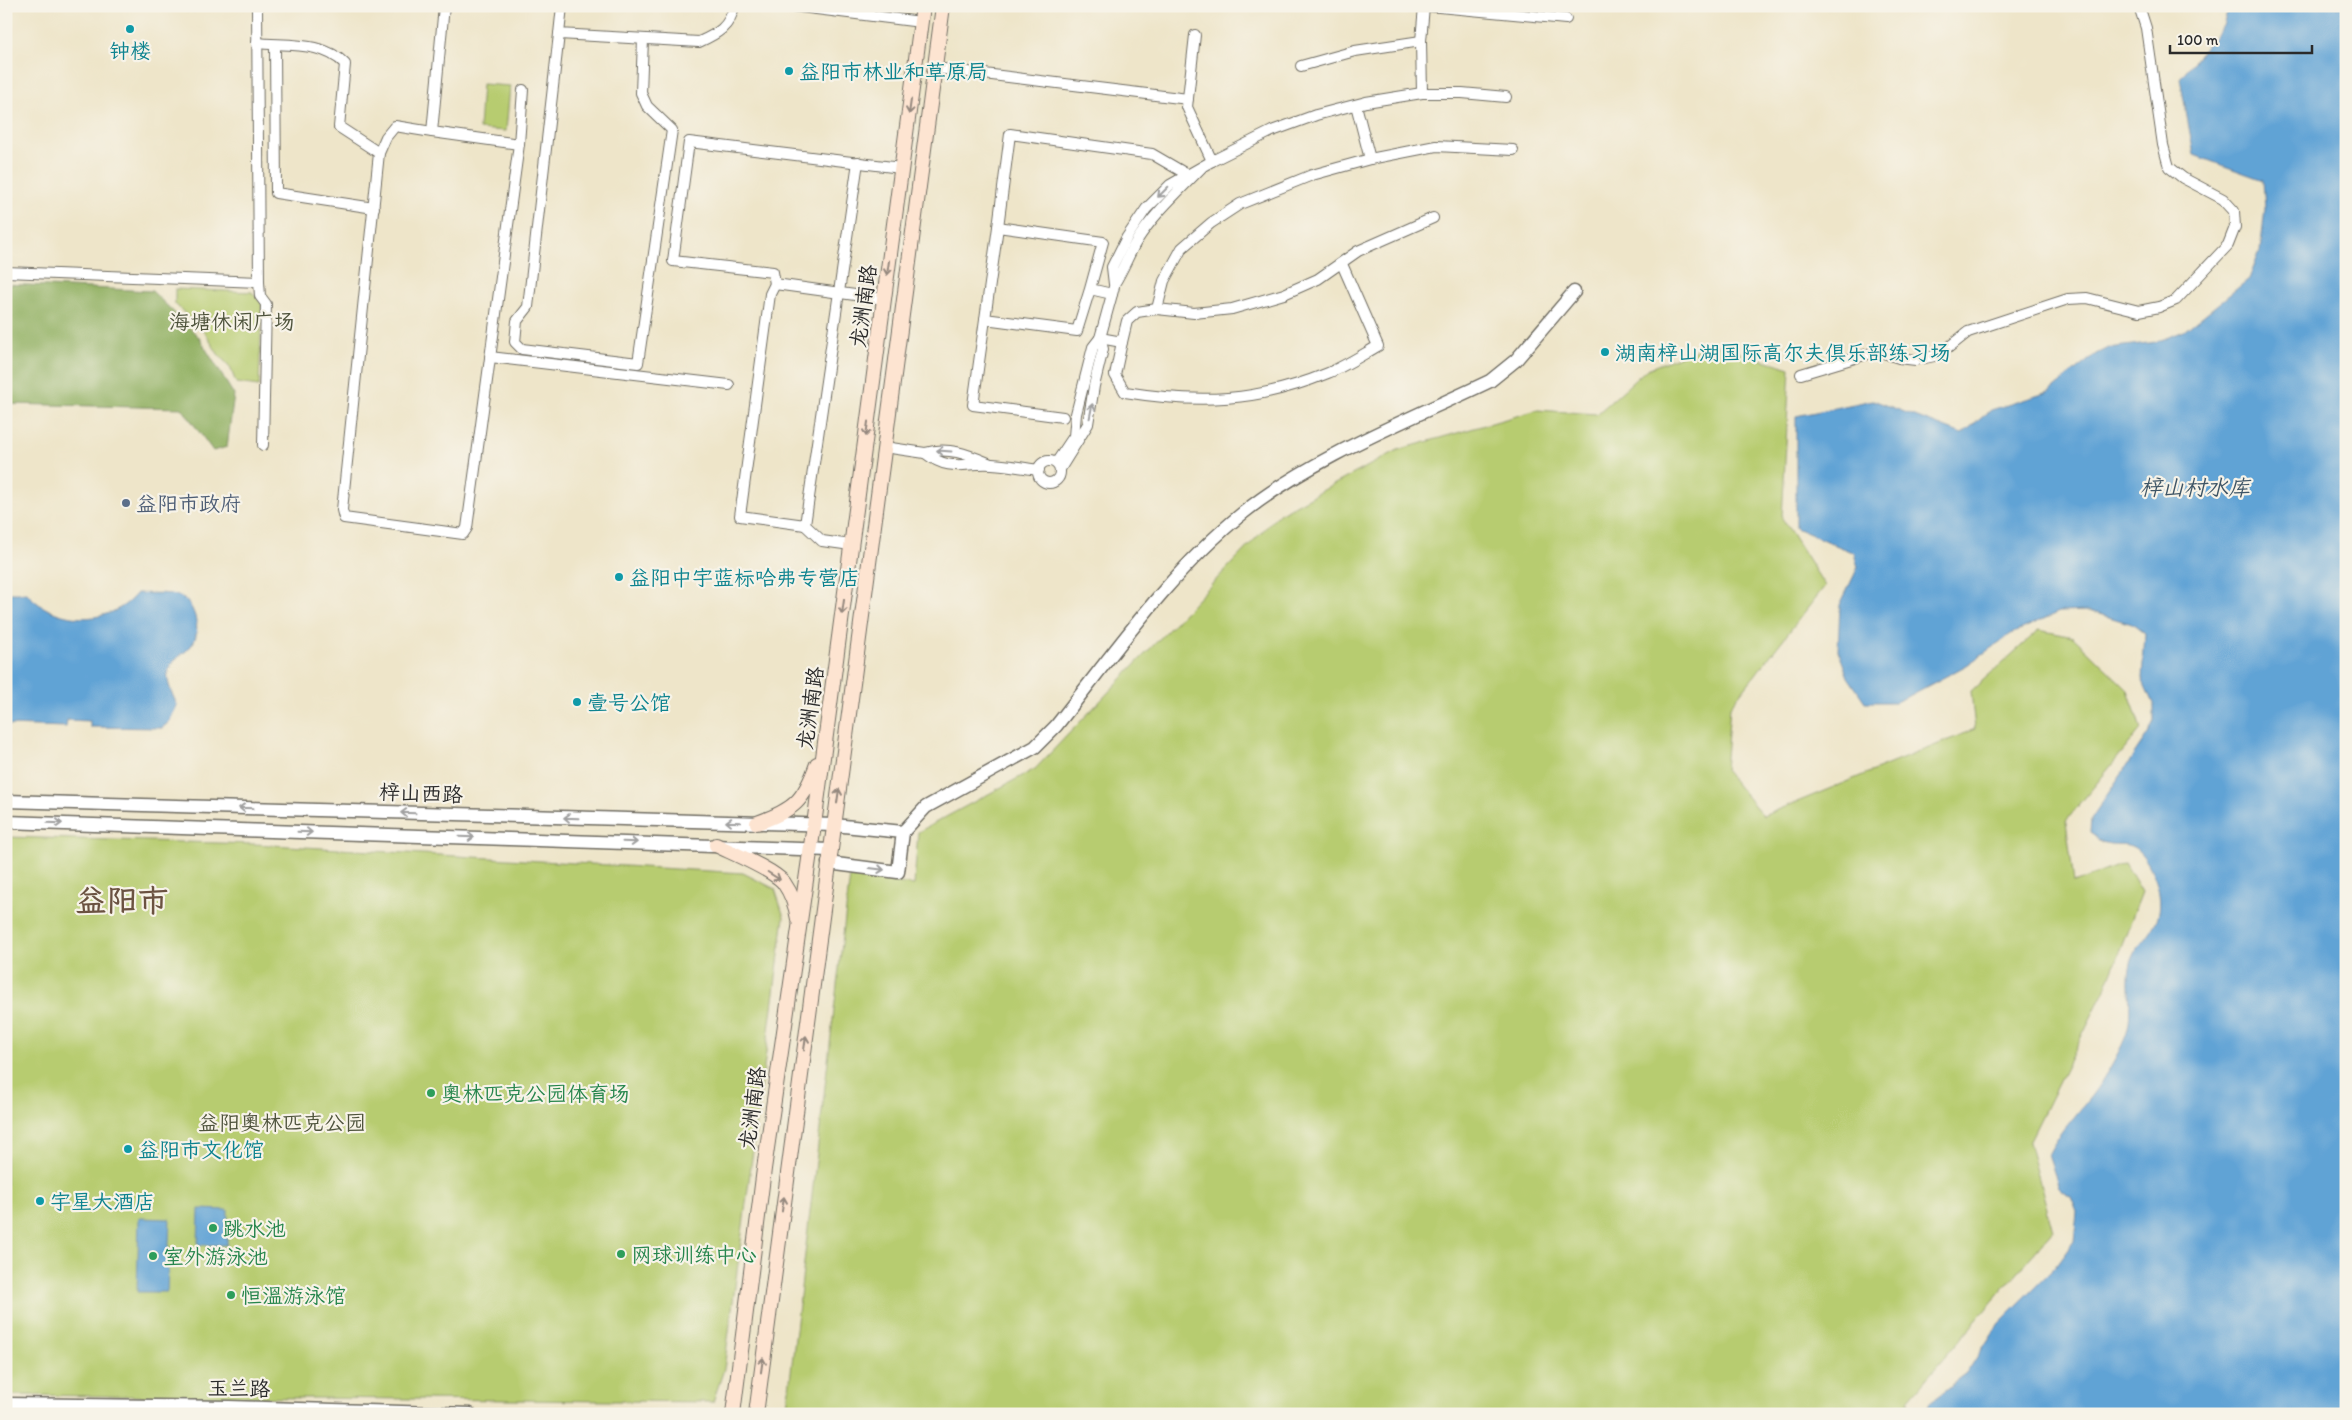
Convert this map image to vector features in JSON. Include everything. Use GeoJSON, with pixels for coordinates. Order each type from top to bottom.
{"type":"FeatureCollection","features":[{"type":"Feature","properties":{"kind":"main road","name":"龙洲南路"},"geometry":{"type":"LineString","coordinates":[[732,1414],[764,1169],[826,737],[923,6]]}},
{"type":"Feature","properties":{"kind":"main road","name":"龙洲南路"},"geometry":{"type":"LineString","coordinates":[[756,1414],[943,6]]}},
{"type":"Feature","properties":{"kind":"main road"},"geometry":{"type":"LineString","coordinates":[[758,823],[777,816],[798,803],[811,780],[826,737]]}},
{"type":"Feature","properties":{"kind":"main road"},"geometry":{"type":"LineString","coordinates":[[716,845],[756,865],[783,882],[796,908],[799,926]]}},
{"type":"Feature","properties":{"kind":"street"},"geometry":{"type":"LineString","coordinates":[[257,6],[259,282],[260,296],[266,304],[263,445]]}},
{"type":"Feature","properties":{"kind":"street"},"geometry":{"type":"LineString","coordinates":[[432,132],[444,6]]}},
{"type":"Feature","properties":{"kind":"street"},"geometry":{"type":"LineString","coordinates":[[562,6],[528,307],[517,321],[515,342],[522,349],[638,364],[672,130],[647,106],[641,93],[643,39]]}},
{"type":"Feature","properties":{"kind":"street"},"geometry":{"type":"LineString","coordinates":[[559,34],[699,42],[715,35],[727,25],[734,6]]}},
{"type":"Feature","properties":{"kind":"street"},"geometry":{"type":"LineString","coordinates":[[792,6],[871,11],[921,22]]}},
{"type":"Feature","properties":{"kind":"street"},"geometry":{"type":"LineString","coordinates":[[1422,93],[1421,41],[1424,6]]}},
{"type":"Feature","properties":{"kind":"street"},"geometry":{"type":"LineString","coordinates":[[1428,6],[1566,20]]}},
{"type":"Feature","properties":{"kind":"street"},"geometry":{"type":"LineString","coordinates":[[1801,374],[1878,351],[1899,358],[1916,360],[1938,355],[1968,332],[2068,299],[2087,298],[2139,311],[2159,307],[2176,300],[2228,245],[2235,227],[2234,211],[2223,199],[2183,178],[2169,167],[2163,145],[2146,28],[2138,6]]}},
{"type":"Feature","properties":{"kind":"street"},"geometry":{"type":"LineString","coordinates":[[1195,35],[1188,107],[1208,163]]}},
{"type":"Feature","properties":{"kind":"street"},"geometry":{"type":"LineString","coordinates":[[1301,66],[1355,51],[1421,41]]}},
{"type":"Feature","properties":{"kind":"street"},"geometry":{"type":"LineString","coordinates":[[257,44],[324,49],[337,55],[345,64],[338,126],[379,153]]}},
{"type":"Feature","properties":{"kind":"street"},"geometry":{"type":"LineString","coordinates":[[275,45],[276,194],[374,208]]}},
{"type":"Feature","properties":{"kind":"street"},"geometry":{"type":"LineString","coordinates":[[935,68],[1188,99]]}},
{"type":"Feature","properties":{"kind":"street"},"geometry":{"type":"LineString","coordinates":[[519,144],[395,126],[386,138],[379,153],[342,510],[344,518],[463,534],[467,528],[519,144],[523,90]]}},
{"type":"Feature","properties":{"kind":"street"},"geometry":{"type":"LineString","coordinates":[[1113,289],[1112,267],[1127,237],[1146,209],[1170,185],[1208,163],[1272,131],[1356,105],[1422,93],[1462,93],[1506,97]]}},
{"type":"Feature","properties":{"kind":"street"},"geometry":{"type":"LineString","coordinates":[[1356,105],[1370,159]]}},
{"type":"Feature","properties":{"kind":"street"},"geometry":{"type":"LineString","coordinates":[[1063,417],[973,405],[1010,134],[1152,154],[1188,175]]}},
{"type":"Feature","properties":{"kind":"street"},"geometry":{"type":"LineString","coordinates":[[851,545],[822,541],[805,525],[740,516],[770,294],[775,284],[773,272],[673,261],[689,142],[902,168]]}},
{"type":"Feature","properties":{"kind":"street"},"geometry":{"type":"LineString","coordinates":[[1157,309],[1164,281],[1182,248],[1211,223],[1240,204],[1312,175],[1370,159],[1436,146],[1513,150]]}},
{"type":"Feature","properties":{"kind":"street"},"geometry":{"type":"LineString","coordinates":[[805,525],[858,162]]}},
{"type":"Feature","properties":{"kind":"street"},"geometry":{"type":"LineString","coordinates":[[1058,466],[1045,462],[1039,470],[1040,477],[1050,482],[1057,479],[1058,466],[1088,424],[1094,386],[1103,349],[1100,338],[1113,289],[1136,243],[1156,214],[1208,163]]}},
{"type":"Feature","properties":{"kind":"street"},"geometry":{"type":"LineString","coordinates":[[1342,264],[1378,346],[1329,373],[1278,391],[1228,400],[1165,399],[1126,392],[1115,375],[1127,321],[1137,312],[1157,309],[1194,313],[1240,307],[1293,290],[1318,279],[1358,251],[1433,218]]}},
{"type":"Feature","properties":{"kind":"street"},"geometry":{"type":"LineString","coordinates":[[985,319],[1077,331],[1103,242],[998,227]]}},
{"type":"Feature","properties":{"kind":"street"},"geometry":{"type":"LineString","coordinates":[[6,272],[259,282]]}},
{"type":"Feature","properties":{"kind":"street"},"geometry":{"type":"LineString","coordinates":[[775,284],[884,299]]}},
{"type":"Feature","properties":{"kind":"street"},"geometry":{"type":"LineString","coordinates":[[1090,288],[1113,289]]}},
{"type":"Feature","properties":{"kind":"street"},"geometry":{"type":"LineString","coordinates":[[903,832],[926,807],[1035,747],[1056,726],[1171,584],[1206,546],[1244,512],[1300,475],[1490,381],[1516,360],[1574,292]]}},
{"type":"Feature","properties":{"kind":"street"},"geometry":{"type":"LineString","coordinates":[[1100,338],[1122,342]]}},
{"type":"Feature","properties":{"kind":"street"},"geometry":{"type":"LineString","coordinates":[[490,357],[729,386]]}},
{"type":"Feature","properties":{"kind":"street"},"geometry":{"type":"LineString","coordinates":[[884,447],[925,454],[938,449],[961,452],[991,464],[1039,470]]}},
{"type":"Feature","properties":{"kind":"street","name":"梓山西路"},"geometry":{"type":"LineString","coordinates":[[6,801],[834,825],[903,832],[898,872],[829,857],[810,848],[6,822]]}},
{"type":"Feature","properties":{"kind":"street","name":"玉兰路"},"geometry":{"type":"LineString","coordinates":[[6,1404],[470,1414]]}},
{"type":"Feature","properties":{"kind":"green space"},"geometry":{"type":"Polygon","coordinates":[[[482,84],[510,86],[506,131],[479,129],[482,84]]]}},
{"type":"Feature","properties":{"kind":"green space"},"geometry":{"type":"Polygon","coordinates":[[[6,284],[152,291],[198,336],[234,395],[227,447],[213,451],[182,408],[6,404],[6,284]]]}},
{"type":"Feature","properties":{"kind":"green space","name":"海塘休闲广场"},"geometry":{"type":"Polygon","coordinates":[[[175,289],[252,292],[262,304],[259,386],[236,383],[230,367],[218,354],[205,333],[175,304],[175,289]]]}},
{"type":"Feature","properties":{"kind":"green space"},"geometry":{"type":"Polygon","coordinates":[[[1712,344],[1790,368],[1782,518],[1825,586],[1730,707],[1725,770],[1763,816],[1975,729],[1971,691],[2039,630],[2073,637],[2128,690],[2141,729],[2066,821],[2074,883],[2125,863],[2142,892],[2104,991],[2029,1142],[2053,1231],[1908,1400],[1909,1414],[786,1414],[850,876],[914,885],[918,832],[1035,769],[1279,514],[1398,450],[1537,410],[1597,414],[1647,369],[1712,344]]]}},
{"type":"Feature","properties":{"kind":"green space","name":"益阳奥林匹克公园"},"geometry":{"type":"Polygon","coordinates":[[[6,837],[254,844],[743,873],[775,889],[784,917],[724,1369],[713,1402],[6,1395],[6,837]]]}},
{"type":"Feature","properties":{"kind":"water","name":"梓山村水库"},"geometry":{"type":"Polygon","coordinates":[[[2229,6],[2346,6],[2346,1414],[1926,1414],[1930,1401],[1966,1374],[1999,1323],[2055,1267],[2074,1241],[2077,1212],[2071,1197],[2059,1187],[2048,1155],[2065,1129],[2097,1088],[2125,1038],[2130,1010],[2129,972],[2131,963],[2153,927],[2159,910],[2160,900],[2156,881],[2148,864],[2138,850],[2129,845],[2102,842],[2090,833],[2091,819],[2148,734],[2154,721],[2154,706],[2142,679],[2145,634],[2132,624],[2089,611],[2059,612],[2011,634],[1967,665],[1909,696],[1895,702],[1865,702],[1848,677],[1838,650],[1840,605],[1858,567],[1854,553],[1796,528],[1796,416],[1873,400],[1962,434],[1991,410],[2049,392],[2096,354],[2108,348],[2156,342],[2184,331],[2249,279],[2260,251],[2265,209],[2263,180],[2194,155],[2180,78],[2223,26],[2229,6]]]}},
{"type":"Feature","properties":{"kind":"water"},"geometry":{"type":"Polygon","coordinates":[[[6,593],[27,593],[38,604],[52,611],[82,618],[112,612],[126,604],[137,593],[176,595],[188,602],[195,615],[196,637],[190,647],[176,659],[168,672],[169,685],[177,705],[169,722],[162,728],[90,727],[90,721],[67,720],[66,727],[6,725],[6,593]]]}},
{"type":"Feature","properties":{"kind":"water","name":"跳水池"},"geometry":{"type":"Polygon","coordinates":[[[199,1209],[228,1210],[227,1245],[198,1245],[199,1209]]]}},
{"type":"Feature","properties":{"kind":"water","name":"室外游泳池"},"geometry":{"type":"Polygon","coordinates":[[[139,1218],[170,1219],[167,1292],[137,1292],[139,1218]]]}},
{"type":"Feature","properties":{"kind":"place","name":"钟楼"},"geometry":{"type":"Point","coordinates":[130,29]}},
{"type":"Feature","properties":{"kind":"place","name":"益阳市林业和草原局"},"geometry":{"type":"Point","coordinates":[789,71]}},
{"type":"Feature","properties":{"kind":"place","name":"湖南梓山湖国际高尔夫俱乐部练习场"},"geometry":{"type":"Point","coordinates":[1605,352]}},
{"type":"Feature","properties":{"kind":"place","name":"益阳市政府"},"geometry":{"type":"Point","coordinates":[126,503]}},
{"type":"Feature","properties":{"kind":"place","name":"益阳中宇蓝标哈弗专营店"},"geometry":{"type":"Point","coordinates":[619,577]}},
{"type":"Feature","properties":{"kind":"place","name":"壹号公馆"},"geometry":{"type":"Point","coordinates":[577,702]}},
{"type":"Feature","properties":{"kind":"place","name":"奥林匹克公园体育场"},"geometry":{"type":"Point","coordinates":[431,1093]}},
{"type":"Feature","properties":{"kind":"place","name":"益阳市文化馆"},"geometry":{"type":"Point","coordinates":[128,1149]}},
{"type":"Feature","properties":{"kind":"place","name":"宇星大酒店"},"geometry":{"type":"Point","coordinates":[40,1201]}},
{"type":"Feature","properties":{"kind":"place","name":"跳水池"},"geometry":{"type":"Point","coordinates":[213,1228]}},
{"type":"Feature","properties":{"kind":"place","name":"网球训练中心"},"geometry":{"type":"Point","coordinates":[621,1254]}},
{"type":"Feature","properties":{"kind":"place","name":"室外游泳池"},"geometry":{"type":"Point","coordinates":[153,1256]}},
{"type":"Feature","properties":{"kind":"place","name":"恒温游泳馆"},"geometry":{"type":"Point","coordinates":[231,1295]}},
{"type":"Feature","properties":{"kind":"district","name":"益阳市"},"geometry":{"type":"Point","coordinates":[122,900]}}]}
